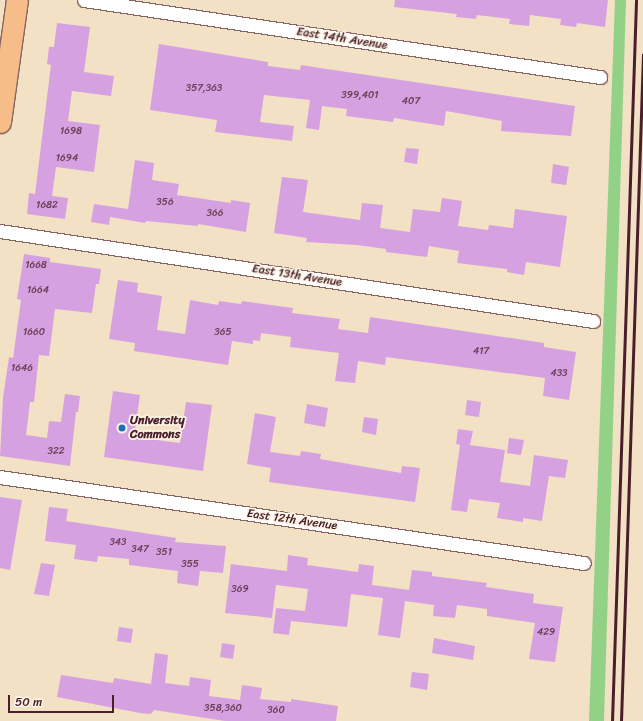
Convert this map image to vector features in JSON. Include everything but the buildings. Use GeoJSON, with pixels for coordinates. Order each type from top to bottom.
{"type":"FeatureCollection","features":[{"type":"Feature","properties":{"kind":"main road"},"geometry":{"type":"LineString","coordinates":[[0,122],[17,0]]}},
{"type":"Feature","properties":{"kind":"street","name":"East 14th Avenue"},"geometry":{"type":"LineString","coordinates":[[84,0],[600,77]]}},
{"type":"Feature","properties":{"kind":"street","name":"East 13th Avenue"},"geometry":{"type":"LineString","coordinates":[[0,231],[593,321]]}},
{"type":"Feature","properties":{"kind":"street","name":"East 12th Avenue"},"geometry":{"type":"LineString","coordinates":[[0,477],[584,563]]}},
{"type":"Feature","properties":{"kind":"green space"},"geometry":{"type":"Polygon","coordinates":[[[615,0],[626,0],[604,721],[589,721],[615,0]]]}},
{"type":"Feature","properties":{"kind":"railway"},"geometry":{"type":"LineString","coordinates":[[612,721],[636,0]]}},
{"type":"Feature","properties":{"kind":"railway"},"geometry":{"type":"LineString","coordinates":[[621,721],[643,54]]}},
{"type":"Feature","properties":{"kind":"place","name":"University Commons"},"geometry":{"type":"Point","coordinates":[122,428]}}]}
